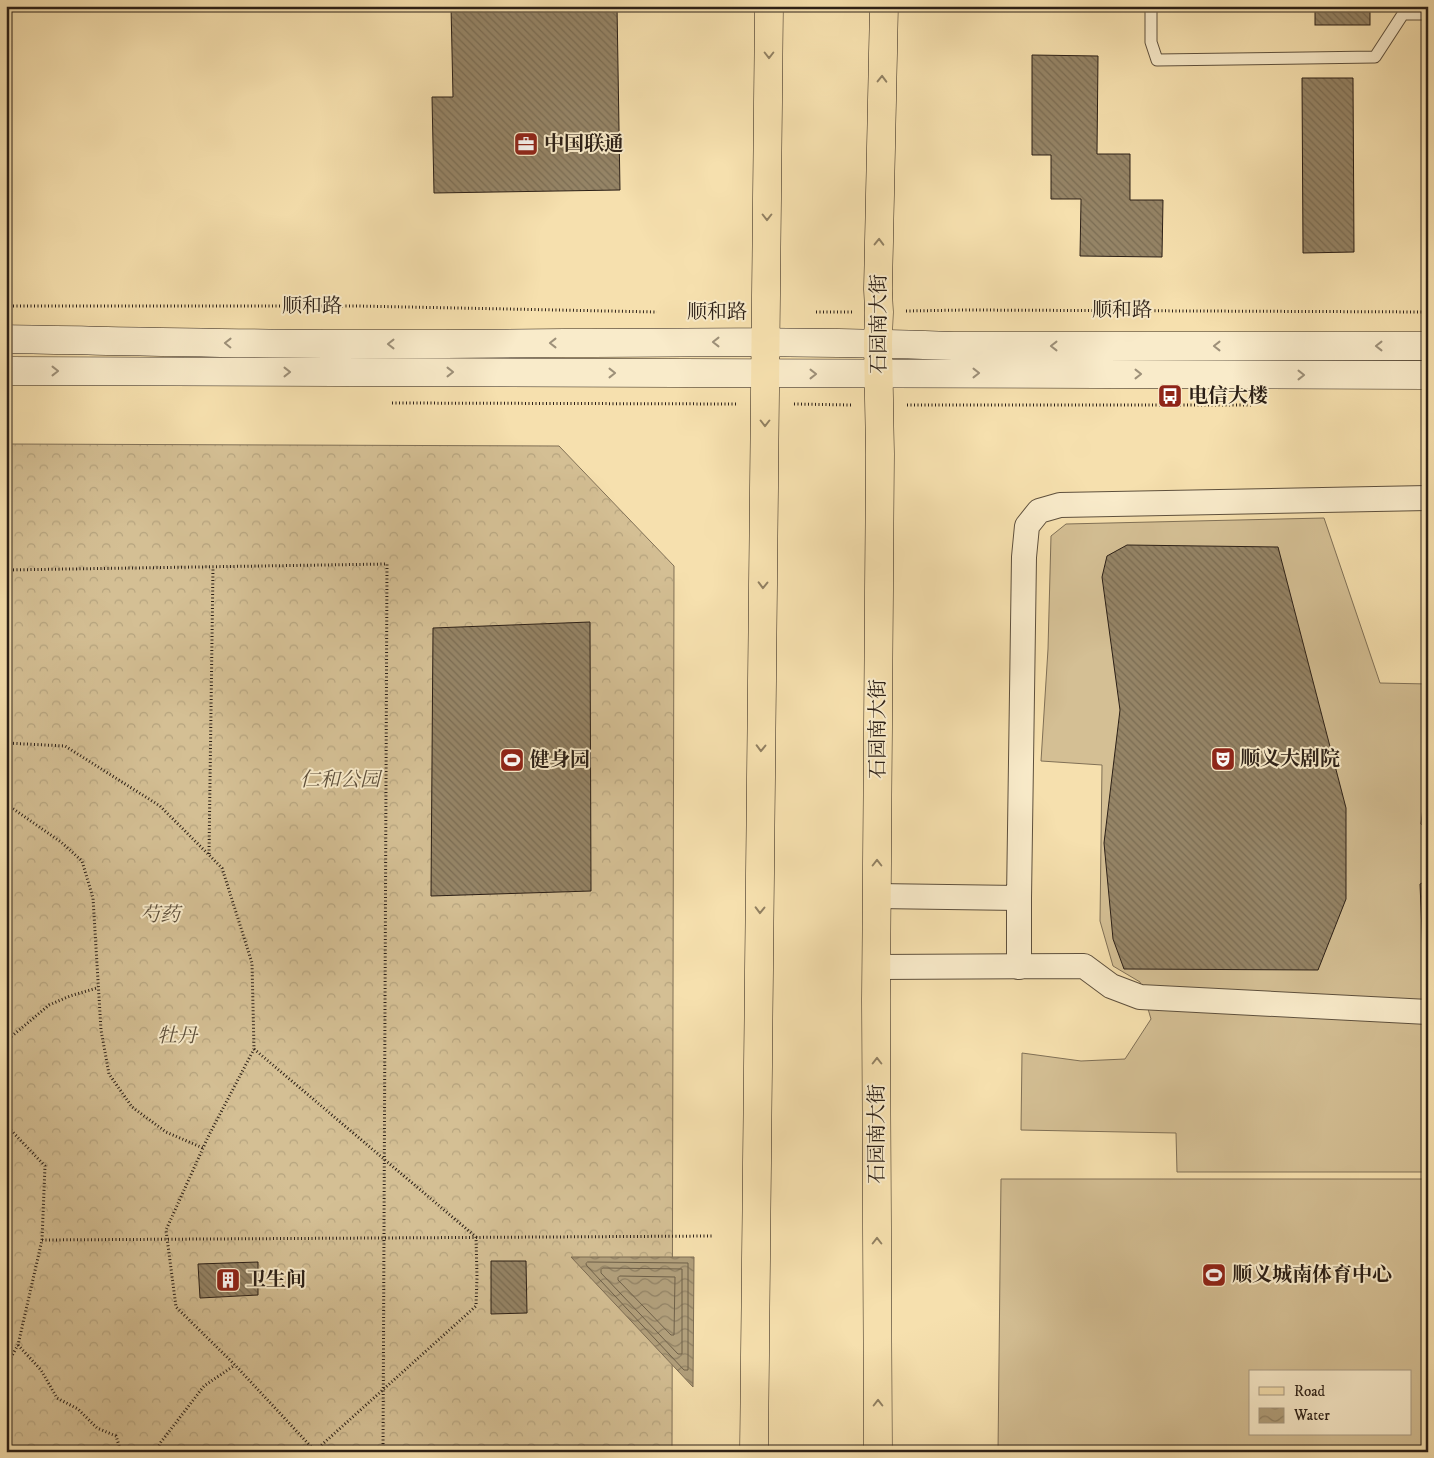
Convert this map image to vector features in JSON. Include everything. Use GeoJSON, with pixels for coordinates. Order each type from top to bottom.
{"type":"FeatureCollection","features":[{"type":"Feature","properties":{"kind":"main road"},"geometry":{"type":"LineString","coordinates":[[754,1452],[769,6]]}},
{"type":"Feature","properties":{"kind":"main road","name":"石园南大街"},"geometry":{"type":"LineString","coordinates":[[878,1452],[877,896],[880,454],[878,279],[884,6]]}},
{"type":"Feature","properties":{"kind":"main road","name":"顺和路"},"geometry":{"type":"LineString","coordinates":[[6,339],[358,344],[765,342],[953,346],[1428,346]]}},
{"type":"Feature","properties":{"kind":"main road"},"geometry":{"type":"LineString","coordinates":[[6,371],[1428,375]]}},
{"type":"Feature","properties":{"kind":"street"},"geometry":{"type":"LineString","coordinates":[[1019,967],[1024,556],[1027,526],[1040,511],[1060,505],[1428,498]]}},
{"type":"Feature","properties":{"kind":"street"},"geometry":{"type":"LineString","coordinates":[[877,896],[1019,898]]}},
{"type":"Feature","properties":{"kind":"street"},"geometry":{"type":"LineString","coordinates":[[877,967],[1084,966],[1111,986],[1140,997],[1428,1012]]}},
{"type":"Feature","properties":{"kind":"lane"},"geometry":{"type":"LineString","coordinates":[[1151,6],[1151,42],[1157,60],[1375,57],[1403,14],[1428,14]]}},
{"type":"Feature","properties":{"kind":"path","name":"顺和路"},"geometry":{"type":"LineString","coordinates":[[6,306],[357,306],[664,312]]}},
{"type":"Feature","properties":{"kind":"path","name":"顺和路"},"geometry":{"type":"LineString","coordinates":[[813,312],[954,310],[1428,312]]}},
{"type":"Feature","properties":{"kind":"path"},"geometry":{"type":"LineString","coordinates":[[385,402],[1258,405]]}},
{"type":"Feature","properties":{"kind":"path"},"geometry":{"type":"LineString","coordinates":[[6,570],[387,564],[383,1452]]}},
{"type":"Feature","properties":{"kind":"path"},"geometry":{"type":"LineString","coordinates":[[209,855],[213,567]]}},
{"type":"Feature","properties":{"kind":"path"},"geometry":{"type":"LineString","coordinates":[[6,743],[65,746],[160,806],[222,868],[252,963],[254,1049],[202,1148],[166,1230],[176,1307],[235,1365],[316,1451],[476,1306],[476,1237],[254,1049]]}},
{"type":"Feature","properties":{"kind":"path"},"geometry":{"type":"LineString","coordinates":[[6,801],[12,808],[61,842],[82,862],[93,898],[97,988],[101,1030],[109,1074],[132,1107],[166,1132],[202,1148]]}},
{"type":"Feature","properties":{"kind":"path"},"geometry":{"type":"LineString","coordinates":[[6,1041],[49,1004],[97,988]]}},
{"type":"Feature","properties":{"kind":"path"},"geometry":{"type":"LineString","coordinates":[[6,1125],[44,1166],[42,1240],[18,1345],[6,1366]]}},
{"type":"Feature","properties":{"kind":"path"},"geometry":{"type":"LineString","coordinates":[[42,1240],[712,1236]]}},
{"type":"Feature","properties":{"kind":"path"},"geometry":{"type":"LineString","coordinates":[[18,1345],[41,1370],[56,1398],[78,1409],[97,1428],[116,1436],[122,1452]]}},
{"type":"Feature","properties":{"kind":"path"},"geometry":{"type":"LineString","coordinates":[[156,1452],[161,1442],[204,1386],[235,1365]]}},
{"type":"Feature","properties":{"kind":"green space","name":"仁和公园"},"geometry":{"type":"Polygon","coordinates":[[[6,444],[559,446],[674,566],[672,1452],[6,1452],[6,444]]]}},
{"type":"Feature","properties":{"kind":"green space"},"geometry":{"type":"Polygon","coordinates":[[[1324,518],[1380,683],[1428,684],[1428,1172],[1177,1172],[1176,1133],[1021,1130],[1022,1053],[1081,1061],[1125,1059],[1151,1019],[1140,982],[1113,966],[1100,921],[1102,765],[1041,761],[1048,649],[1051,536],[1066,524],[1324,518]]]}},
{"type":"Feature","properties":{"kind":"green space","name":"顺义城南体育中心"},"geometry":{"type":"Polygon","coordinates":[[[1001,1179],[1428,1179],[1428,1452],[998,1452],[1001,1179]]]}},
{"type":"Feature","properties":{"kind":"water"},"geometry":{"type":"Polygon","coordinates":[[[571,1257],[694,1257],[693,1387],[571,1257]]]}},
{"type":"Feature","properties":{"kind":"building","name":"中国联通"},"geometry":{"type":"Polygon","coordinates":[[[451,6],[617,6],[620,190],[434,193],[432,97],[453,97],[451,6]]]}},
{"type":"Feature","properties":{"kind":"building"},"geometry":{"type":"Polygon","coordinates":[[[1031,6],[1103,6],[1103,9],[1031,10],[1031,6]]]}},
{"type":"Feature","properties":{"kind":"building"},"geometry":{"type":"Polygon","coordinates":[[[1315,6],[1370,6],[1370,25],[1315,25],[1315,6]]]}},
{"type":"Feature","properties":{"kind":"building"},"geometry":{"type":"Polygon","coordinates":[[[1032,55],[1098,56],[1097,154],[1130,154],[1130,200],[1163,200],[1162,257],[1080,256],[1081,199],[1051,199],[1051,155],[1032,155],[1032,55]]]}},
{"type":"Feature","properties":{"kind":"building"},"geometry":{"type":"Polygon","coordinates":[[[1302,78],[1353,78],[1354,252],[1303,253],[1302,78]]]}},
{"type":"Feature","properties":{"kind":"building","name":"顺义大剧院"},"geometry":{"type":"Polygon","coordinates":[[[1127,545],[1278,547],[1346,808],[1346,899],[1318,970],[1124,969],[1113,939],[1104,843],[1120,710],[1102,577],[1107,556],[1127,545]]]}},
{"type":"Feature","properties":{"kind":"building","name":"健身园"},"geometry":{"type":"Polygon","coordinates":[[[590,622],[591,891],[431,896],[433,628],[590,622]]]}},
{"type":"Feature","properties":{"kind":"building"},"geometry":{"type":"Polygon","coordinates":[[[1428,765],[1428,831],[1421,824],[1428,765]]]}},
{"type":"Feature","properties":{"kind":"building"},"geometry":{"type":"Polygon","coordinates":[[[1428,880],[1428,957],[1423,955],[1420,884],[1428,880]]]}},
{"type":"Feature","properties":{"kind":"building"},"geometry":{"type":"Polygon","coordinates":[[[491,1261],[526,1261],[527,1313],[491,1314],[491,1261]]]}},
{"type":"Feature","properties":{"kind":"building","name":"卫生间"},"geometry":{"type":"Polygon","coordinates":[[[258,1262],[258,1295],[200,1298],[198,1264],[258,1262]]]}},
{"type":"Feature","properties":{"kind":"place","name":"中国联通"},"geometry":{"type":"Point","coordinates":[526,144]}},
{"type":"Feature","properties":{"kind":"place","name":"电信大楼"},"geometry":{"type":"Point","coordinates":[1170,396]}},
{"type":"Feature","properties":{"kind":"place","name":"顺义大剧院"},"geometry":{"type":"Point","coordinates":[1223,759]}},
{"type":"Feature","properties":{"kind":"place","name":"健身园"},"geometry":{"type":"Point","coordinates":[512,760]}},
{"type":"Feature","properties":{"kind":"place","name":"顺义城南体育中心"},"geometry":{"type":"Point","coordinates":[1214,1275]}},
{"type":"Feature","properties":{"kind":"place","name":"卫生间"},"geometry":{"type":"Point","coordinates":[228,1280]}},
{"type":"Feature","properties":{"kind":"park label","name":"芍药"},"geometry":{"type":"Point","coordinates":[160,915]}},
{"type":"Feature","properties":{"kind":"park label","name":"牡丹"},"geometry":{"type":"Point","coordinates":[177,1036]}}]}
